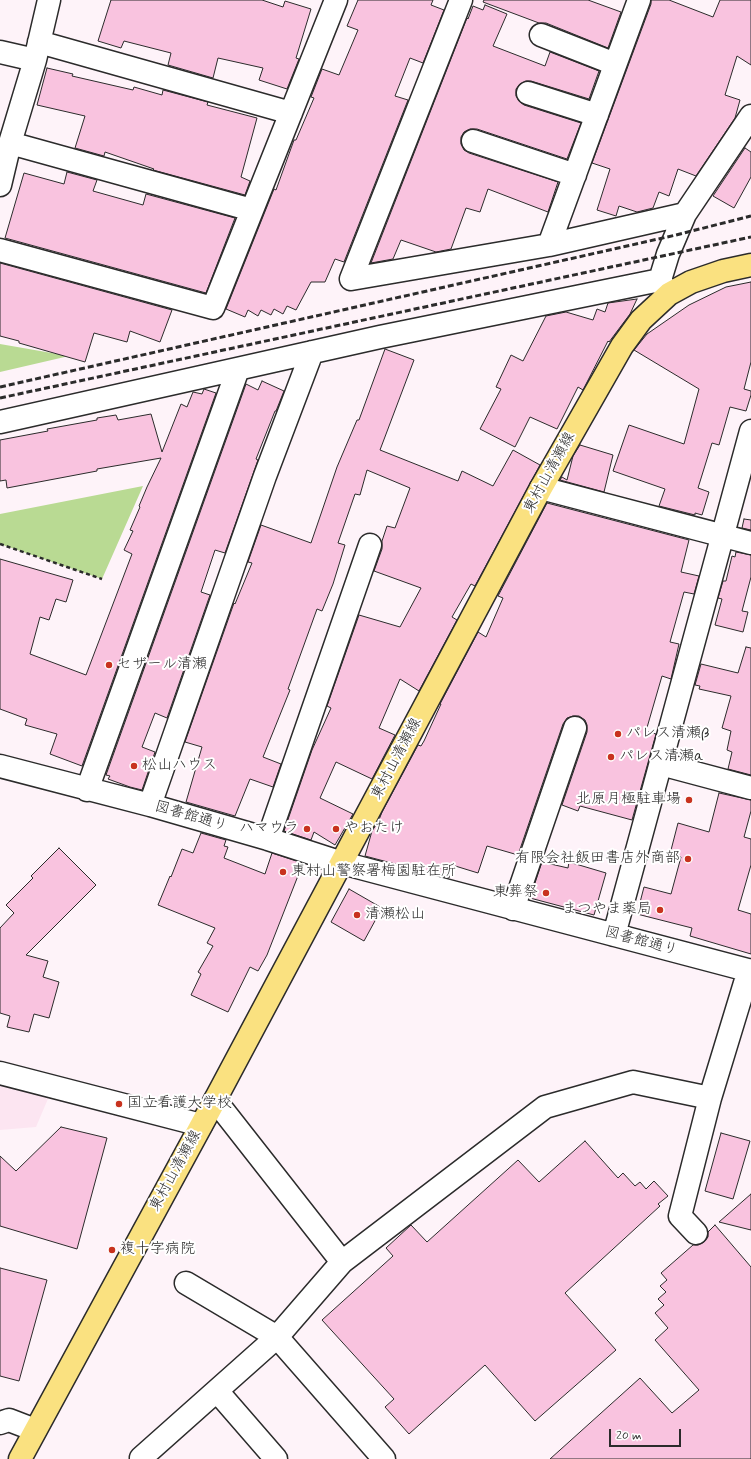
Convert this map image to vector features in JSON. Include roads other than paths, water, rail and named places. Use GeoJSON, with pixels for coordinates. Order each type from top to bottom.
{"type":"FeatureCollection","features":[{"type":"Feature","properties":{"kind":"main road","name":"東村山清瀬線"},"geometry":{"type":"LineString","coordinates":[[20,1459],[215,1100],[541,488],[622,346],[665,287],[691,282],[723,271],[751,265]]}},
{"type":"Feature","properties":{"kind":"street"},"geometry":{"type":"LineString","coordinates":[[1,179],[50,0]]}},
{"type":"Feature","properties":{"kind":"street"},"geometry":{"type":"LineString","coordinates":[[461,0],[350,279],[549,245],[685,214]]}},
{"type":"Feature","properties":{"kind":"street"},"geometry":{"type":"LineString","coordinates":[[549,245],[639,0]]}},
{"type":"Feature","properties":{"kind":"street"},"geometry":{"type":"LineString","coordinates":[[0,250],[213,308],[291,113],[331,1]]}},
{"type":"Feature","properties":{"kind":"street"},"geometry":{"type":"LineString","coordinates":[[541,35],[615,64]]}},
{"type":"Feature","properties":{"kind":"street"},"geometry":{"type":"LineString","coordinates":[[0,52],[37,51],[291,113]]}},
{"type":"Feature","properties":{"kind":"street"},"geometry":{"type":"LineString","coordinates":[[528,93],[596,115]]}},
{"type":"Feature","properties":{"kind":"street"},"geometry":{"type":"LineString","coordinates":[[0,422],[312,352],[665,287],[668,254],[685,214],[751,116]]}},
{"type":"Feature","properties":{"kind":"street"},"geometry":{"type":"LineString","coordinates":[[473,142],[575,175]]}},
{"type":"Feature","properties":{"kind":"street"},"geometry":{"type":"LineString","coordinates":[[10,143],[252,210]]}},
{"type":"Feature","properties":{"kind":"street"},"geometry":{"type":"LineString","coordinates":[[150,805],[265,476],[312,352]]}},
{"type":"Feature","properties":{"kind":"street"},"geometry":{"type":"LineString","coordinates":[[87,790],[238,369]]}},
{"type":"Feature","properties":{"kind":"street"},"geometry":{"type":"LineString","coordinates":[[614,935],[751,431]]}},
{"type":"Feature","properties":{"kind":"street"},"geometry":{"type":"LineString","coordinates":[[541,488],[751,542]]}},
{"type":"Feature","properties":{"kind":"street"},"geometry":{"type":"LineString","coordinates":[[268,839],[370,546]]}},
{"type":"Feature","properties":{"kind":"street"},"geometry":{"type":"LineString","coordinates":[[513,909],[575,728]]}},
{"type":"Feature","properties":{"kind":"street"},"geometry":{"type":"LineString","coordinates":[[661,764],[751,788]]}},
{"type":"Feature","properties":{"kind":"street","name":"図書館通り"},"geometry":{"type":"LineString","coordinates":[[0,766],[87,790],[150,805],[268,839],[342,863],[750,970]]}},
{"type":"Feature","properties":{"kind":"street"},"geometry":{"type":"LineString","coordinates":[[696,1233],[680,1216],[710,1098],[750,970]]}},
{"type":"Feature","properties":{"kind":"street"},"geometry":{"type":"LineString","coordinates":[[0,1073],[201,1125]]}},
{"type":"Feature","properties":{"kind":"street"},"geometry":{"type":"LineString","coordinates":[[142,1459],[141,1458],[277,1337],[342,1262],[544,1107],[632,1082],[710,1098]]}},
{"type":"Feature","properties":{"kind":"street"},"geometry":{"type":"LineString","coordinates":[[215,1100],[342,1262]]}},
{"type":"Feature","properties":{"kind":"street"},"geometry":{"type":"LineString","coordinates":[[186,1283],[277,1337],[384,1459]]}},
{"type":"Feature","properties":{"kind":"street"},"geometry":{"type":"LineString","coordinates":[[217,1391],[276,1459]]}},
{"type":"Feature","properties":{"kind":"street"},"geometry":{"type":"LineString","coordinates":[[0,1422],[9,1420],[35,1430]]}},
{"type":"Feature","properties":{"kind":"railway"},"geometry":{"type":"LineString","coordinates":[[0,387],[676,235],[751,216]]}},
{"type":"Feature","properties":{"kind":"railway"},"geometry":{"type":"LineString","coordinates":[[0,398],[751,237]]}},
{"type":"Feature","properties":{"kind":"place","name":"セザール清瀬"},"geometry":{"type":"Point","coordinates":[109,665]}},
{"type":"Feature","properties":{"kind":"place","name":"パレス清瀬β"},"geometry":{"type":"Point","coordinates":[618,734]}},
{"type":"Feature","properties":{"kind":"place","name":"パレス清瀬α"},"geometry":{"type":"Point","coordinates":[611,757]}},
{"type":"Feature","properties":{"kind":"place","name":"松山ハウス"},"geometry":{"type":"Point","coordinates":[134,766]}},
{"type":"Feature","properties":{"kind":"place","name":"北原月極駐車場"},"geometry":{"type":"Point","coordinates":[689,800]}},
{"type":"Feature","properties":{"kind":"place","name":"ハマウラ"},"geometry":{"type":"Point","coordinates":[307,829]}},
{"type":"Feature","properties":{"kind":"place","name":"やおたけ"},"geometry":{"type":"Point","coordinates":[336,829]}},
{"type":"Feature","properties":{"kind":"place","name":"有限会社飯田書店外商部"},"geometry":{"type":"Point","coordinates":[688,859]}},
{"type":"Feature","properties":{"kind":"place","name":"東村山警察署梅園駐在所"},"geometry":{"type":"Point","coordinates":[283,872]}},
{"type":"Feature","properties":{"kind":"place","name":"東葬祭"},"geometry":{"type":"Point","coordinates":[546,893]}},
{"type":"Feature","properties":{"kind":"place","name":"まつやま薬局"},"geometry":{"type":"Point","coordinates":[660,910]}},
{"type":"Feature","properties":{"kind":"place","name":"清瀬松山"},"geometry":{"type":"Point","coordinates":[357,915]}},
{"type":"Feature","properties":{"kind":"place","name":"国立看護大学校"},"geometry":{"type":"Point","coordinates":[119,1104]}},
{"type":"Feature","properties":{"kind":"place","name":"複十字病院"},"geometry":{"type":"Point","coordinates":[112,1250]}}]}
